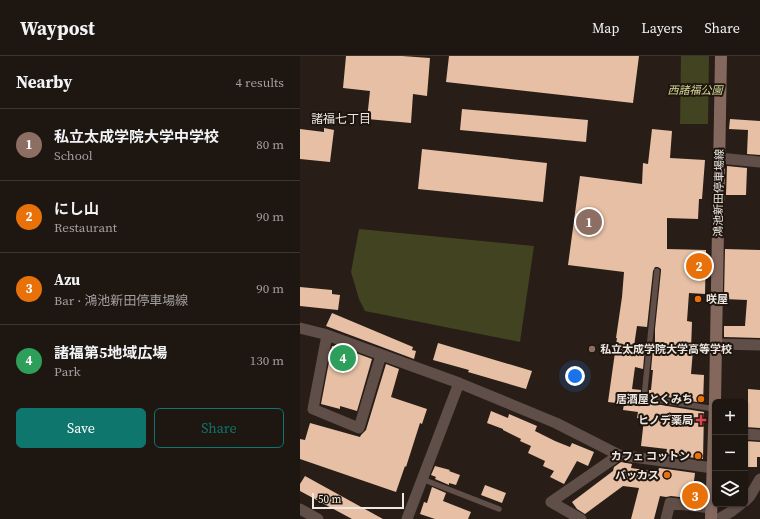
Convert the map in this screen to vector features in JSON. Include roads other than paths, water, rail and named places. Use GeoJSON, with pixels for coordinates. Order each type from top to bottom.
{"type":"FeatureCollection","features":[{"type":"Feature","properties":{"kind":"main road","name":"鴻池新田停車場線"},"geometry":{"type":"LineString","coordinates":[[715,399],[721,56]]}},
{"type":"Feature","properties":{"kind":"main road","name":"鴻池新田停車場線"},"geometry":{"type":"LineString","coordinates":[[711,514],[713,471]]}},
{"type":"Feature","properties":{"kind":"street"},"geometry":{"type":"LineString","coordinates":[[719,158],[760,162]]}},
{"type":"Feature","properties":{"kind":"street"},"geometry":{"type":"LineString","coordinates":[[300,328],[327,335],[459,383],[556,423],[619,455],[712,468]]}},
{"type":"Feature","properties":{"kind":"street"},"geometry":{"type":"LineString","coordinates":[[327,335],[312,409],[359,428],[381,355]]}},
{"type":"Feature","properties":{"kind":"street"},"geometry":{"type":"LineString","coordinates":[[717,344],[760,345]]}},
{"type":"Feature","properties":{"kind":"street"},"geometry":{"type":"LineString","coordinates":[[407,519],[459,383]]}},
{"type":"Feature","properties":{"kind":"street"},"geometry":{"type":"LineString","coordinates":[[748,434],[760,435]]}},
{"type":"Feature","properties":{"kind":"street"},"geometry":{"type":"LineString","coordinates":[[581,519],[551,502],[619,455]]}},
{"type":"Feature","properties":{"kind":"street"},"geometry":{"type":"LineString","coordinates":[[748,498],[760,479]]}},
{"type":"Feature","properties":{"kind":"street"},"geometry":{"type":"LineString","coordinates":[[666,519],[670,503],[711,514]]}},
{"type":"Feature","properties":{"kind":"street"},"geometry":{"type":"LineString","coordinates":[[719,519],[737,507]]}},
{"type":"Feature","properties":{"kind":"street"},"geometry":{"type":"LineString","coordinates":[[300,509],[318,519]]}},
{"type":"Feature","properties":{"kind":"lane"},"geometry":{"type":"LineString","coordinates":[[658,271],[644,398],[712,409]]}},
{"type":"Feature","properties":{"kind":"lane"},"geometry":{"type":"LineString","coordinates":[[422,479],[499,509]]}},
{"type":"Feature","properties":{"kind":"place","name":"私立太成学院大学中学校"},"geometry":{"type":"Point","coordinates":[589,222]}},
{"type":"Feature","properties":{"kind":"place","name":"にし山"},"geometry":{"type":"Point","coordinates":[699,266]}},
{"type":"Feature","properties":{"kind":"place","name":"咲屋"},"geometry":{"type":"Point","coordinates":[698,299]}},
{"type":"Feature","properties":{"kind":"place","name":"私立太成学院大学高等学校"},"geometry":{"type":"Point","coordinates":[592,349]}},
{"type":"Feature","properties":{"kind":"place","name":"諸福第5地域広場"},"geometry":{"type":"Point","coordinates":[343,358]}},
{"type":"Feature","properties":{"kind":"place","name":"居酒屋とくみち"},"geometry":{"type":"Point","coordinates":[701,399]}},
{"type":"Feature","properties":{"kind":"place","name":"ヒノデ薬局"},"geometry":{"type":"Point","coordinates":[701,420]}},
{"type":"Feature","properties":{"kind":"place","name":"カフェ コットン"},"geometry":{"type":"Point","coordinates":[698,456]}},
{"type":"Feature","properties":{"kind":"place","name":"バッカス"},"geometry":{"type":"Point","coordinates":[667,475]}},
{"type":"Feature","properties":{"kind":"place","name":"Azu"},"geometry":{"type":"Point","coordinates":[695,496]}},
{"type":"Feature","properties":{"kind":"district","name":"諸福七丁目"},"geometry":{"type":"Point","coordinates":[341,119]}},
{"type":"Feature","properties":{"kind":"park label","name":"西諸福公園"},"geometry":{"type":"Point","coordinates":[695,90]}}]}
